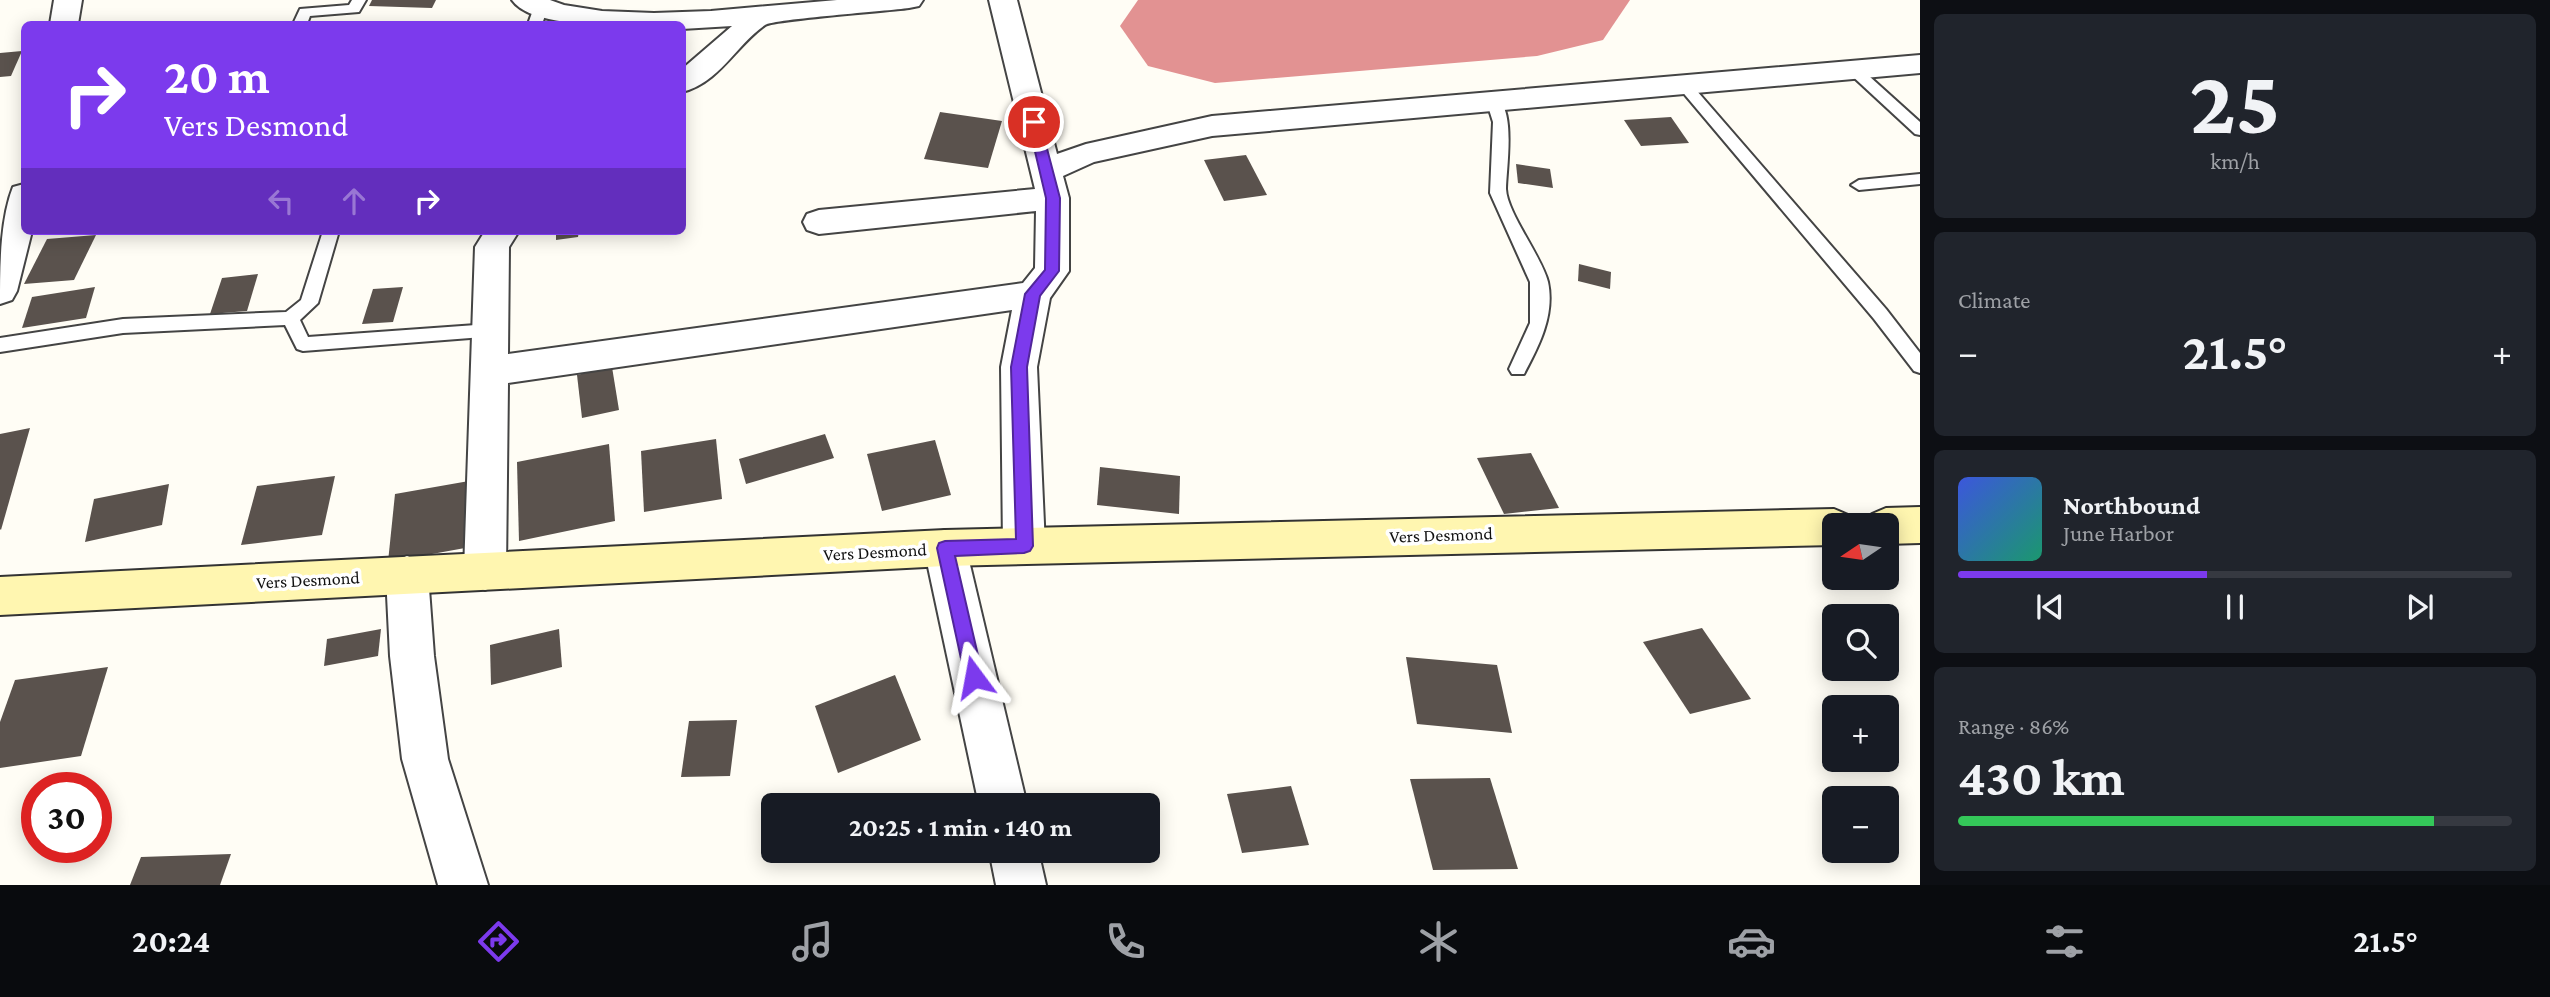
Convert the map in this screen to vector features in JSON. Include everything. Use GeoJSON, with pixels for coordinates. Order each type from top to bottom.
{"type":"FeatureCollection","features":[{"type":"Feature","properties":{"kind":"main road"},"geometry":{"type":"LineString","coordinates":[[1899,526],[1920,525]]}},
{"type":"Feature","properties":{"kind":"main road","name":"Vers Desmond"},"geometry":{"type":"LineString","coordinates":[[0,596],[945,548],[1822,527]]}},
{"type":"Feature","properties":{"kind":"street"},"geometry":{"type":"LineString","coordinates":[[64,21],[68,0]]}},
{"type":"Feature","properties":{"kind":"street"},"geometry":{"type":"LineString","coordinates":[[643,21],[759,16],[909,0]]}},
{"type":"Feature","properties":{"kind":"street"},"geometry":{"type":"LineString","coordinates":[[1003,0],[1050,184],[1052,271],[1033,294],[1019,367],[1024,546]]}},
{"type":"Feature","properties":{"kind":"street"},"geometry":{"type":"LineString","coordinates":[[536,9],[614,21]]}},
{"type":"Feature","properties":{"kind":"street"},"geometry":{"type":"LineString","coordinates":[[686,80],[710,63],[759,16]]}},
{"type":"Feature","properties":{"kind":"street"},"geometry":{"type":"LineString","coordinates":[[819,222],[1050,184],[1086,154],[1212,126],[1920,64]]}},
{"type":"Feature","properties":{"kind":"street"},"geometry":{"type":"LineString","coordinates":[[0,291],[19,229]]}},
{"type":"Feature","properties":{"kind":"street"},"geometry":{"type":"LineString","coordinates":[[485,571],[492,247],[500,235]]}},
{"type":"Feature","properties":{"kind":"street"},"geometry":{"type":"LineString","coordinates":[[489,371],[1033,294]]}},
{"type":"Feature","properties":{"kind":"street"},"geometry":{"type":"LineString","coordinates":[[945,548],[1000,793]]}},
{"type":"Feature","properties":{"kind":"street"},"geometry":{"type":"LineString","coordinates":[[407,576],[411,656],[425,759],[463,885]]}},
{"type":"Feature","properties":{"kind":"street"},"geometry":{"type":"LineString","coordinates":[[1016,863],[1021,885]]}},
{"type":"Feature","properties":{"kind":"lane"},"geometry":{"type":"LineString","coordinates":[[301,21],[304,12],[354,9],[359,0]]}},
{"type":"Feature","properties":{"kind":"lane"},"geometry":{"type":"LineString","coordinates":[[1854,70],[1920,130]]}},
{"type":"Feature","properties":{"kind":"lane"},"geometry":{"type":"LineString","coordinates":[[1685,86],[1880,314],[1920,366]]}},
{"type":"Feature","properties":{"kind":"lane"},"geometry":{"type":"LineString","coordinates":[[1494,103],[1501,122],[1498,193],[1539,282],[1539,323],[1518,369]]}},
{"type":"Feature","properties":{"kind":"lane"},"geometry":{"type":"LineString","coordinates":[[1859,185],[1920,179]]}},
{"type":"Feature","properties":{"kind":"lane"},"geometry":{"type":"LineString","coordinates":[[0,345],[123,326],[290,318],[309,303],[330,235]]}},
{"type":"Feature","properties":{"kind":"lane"},"geometry":{"type":"LineString","coordinates":[[290,318],[303,344],[490,331]]}},
{"type":"Feature","properties":{"kind":"building"},"geometry":{"type":"Polygon","coordinates":[[[372,0],[436,0],[432,8],[369,6],[372,0]]]}},
{"type":"Feature","properties":{"kind":"building"},"geometry":{"type":"Polygon","coordinates":[[[21,51],[11,76],[0,77],[0,53],[21,51]]]}},
{"type":"Feature","properties":{"kind":"building"},"geometry":{"type":"Polygon","coordinates":[[[940,112],[1002,121],[988,168],[924,159],[940,112]]]}},
{"type":"Feature","properties":{"kind":"building"},"geometry":{"type":"Polygon","coordinates":[[[1671,117],[1689,143],[1641,146],[1624,120],[1671,117]]]}},
{"type":"Feature","properties":{"kind":"building"},"geometry":{"type":"Polygon","coordinates":[[[1246,155],[1267,195],[1224,201],[1204,160],[1246,155]]]}},
{"type":"Feature","properties":{"kind":"building"},"geometry":{"type":"Polygon","coordinates":[[[1516,164],[1550,169],[1553,188],[1518,183],[1516,164]]]}},
{"type":"Feature","properties":{"kind":"building"},"geometry":{"type":"Polygon","coordinates":[[[96,235],[74,280],[24,284],[47,239],[96,235]]]}},
{"type":"Feature","properties":{"kind":"building"},"geometry":{"type":"Polygon","coordinates":[[[556,235],[578,235],[578,237],[556,240],[556,235]]]}},
{"type":"Feature","properties":{"kind":"building"},"geometry":{"type":"Polygon","coordinates":[[[1579,264],[1611,272],[1610,289],[1578,281],[1579,264]]]}},
{"type":"Feature","properties":{"kind":"building"},"geometry":{"type":"Polygon","coordinates":[[[258,274],[247,311],[210,314],[222,278],[258,274]]]}},
{"type":"Feature","properties":{"kind":"building"},"geometry":{"type":"Polygon","coordinates":[[[95,287],[86,318],[22,328],[32,297],[95,287]]]}},
{"type":"Feature","properties":{"kind":"building"},"geometry":{"type":"Polygon","coordinates":[[[403,287],[393,322],[362,324],[373,289],[403,287]]]}},
{"type":"Feature","properties":{"kind":"building"},"geometry":{"type":"Polygon","coordinates":[[[612,367],[619,410],[582,418],[577,375],[612,367]]]}},
{"type":"Feature","properties":{"kind":"building"},"geometry":{"type":"Polygon","coordinates":[[[30,428],[1,530],[0,434],[30,428]]]}},
{"type":"Feature","properties":{"kind":"building"},"geometry":{"type":"Polygon","coordinates":[[[825,434],[834,458],[746,484],[739,459],[825,434]]]}},
{"type":"Feature","properties":{"kind":"building"},"geometry":{"type":"Polygon","coordinates":[[[716,439],[722,499],[644,512],[641,451],[716,439]]]}},
{"type":"Feature","properties":{"kind":"building"},"geometry":{"type":"Polygon","coordinates":[[[935,440],[951,495],[882,511],[867,454],[935,440]]]}},
{"type":"Feature","properties":{"kind":"building"},"geometry":{"type":"Polygon","coordinates":[[[609,444],[615,521],[519,541],[517,462],[609,444]]]}},
{"type":"Feature","properties":{"kind":"building"},"geometry":{"type":"Polygon","coordinates":[[[1531,453],[1559,508],[1504,514],[1477,458],[1531,453]]]}},
{"type":"Feature","properties":{"kind":"building"},"geometry":{"type":"Polygon","coordinates":[[[1100,467],[1180,476],[1179,514],[1097,505],[1100,467]]]}},
{"type":"Feature","properties":{"kind":"building"},"geometry":{"type":"Polygon","coordinates":[[[335,476],[322,535],[241,545],[257,486],[335,476]]]}},
{"type":"Feature","properties":{"kind":"building"},"geometry":{"type":"Polygon","coordinates":[[[469,481],[465,548],[388,562],[395,494],[469,481]]]}},
{"type":"Feature","properties":{"kind":"building"},"geometry":{"type":"Polygon","coordinates":[[[169,484],[162,525],[85,542],[94,499],[169,484]]]}},
{"type":"Feature","properties":{"kind":"building"},"geometry":{"type":"Polygon","coordinates":[[[1702,628],[1751,699],[1690,714],[1643,642],[1702,628]]]}},
{"type":"Feature","properties":{"kind":"building"},"geometry":{"type":"Polygon","coordinates":[[[381,629],[378,656],[324,666],[327,639],[381,629]]]}},
{"type":"Feature","properties":{"kind":"building"},"geometry":{"type":"Polygon","coordinates":[[[559,629],[562,667],[491,685],[490,645],[559,629]]]}},
{"type":"Feature","properties":{"kind":"building"},"geometry":{"type":"Polygon","coordinates":[[[1406,657],[1497,665],[1512,733],[1417,724],[1406,657]]]}},
{"type":"Feature","properties":{"kind":"building"},"geometry":{"type":"Polygon","coordinates":[[[108,667],[81,756],[0,768],[0,722],[15,680],[108,667]]]}},
{"type":"Feature","properties":{"kind":"building"},"geometry":{"type":"Polygon","coordinates":[[[895,675],[921,740],[838,773],[815,706],[895,675]]]}},
{"type":"Feature","properties":{"kind":"building"},"geometry":{"type":"Polygon","coordinates":[[[737,720],[730,776],[681,777],[689,721],[737,720]]]}},
{"type":"Feature","properties":{"kind":"building"},"geometry":{"type":"Polygon","coordinates":[[[1490,778],[1518,869],[1433,870],[1410,779],[1490,778]]]}},
{"type":"Feature","properties":{"kind":"building"},"geometry":{"type":"Polygon","coordinates":[[[1291,786],[1309,845],[1242,853],[1227,794],[1291,786]]]}},
{"type":"Feature","properties":{"kind":"building"},"geometry":{"type":"Polygon","coordinates":[[[231,854],[220,885],[130,885],[141,857],[231,854]]]}},
{"type":"Feature","properties":{"kind":"runway"},"geometry":{"type":"LineString","coordinates":[[1215,26],[1537,0]]}},
{"type":"Feature","properties":{"kind":"route"},"geometry":{"type":"LineString","coordinates":[[974,677],[945,548],[1024,546],[1019,367],[1033,294],[1052,271],[1053,198],[1034,122]]}}]}
